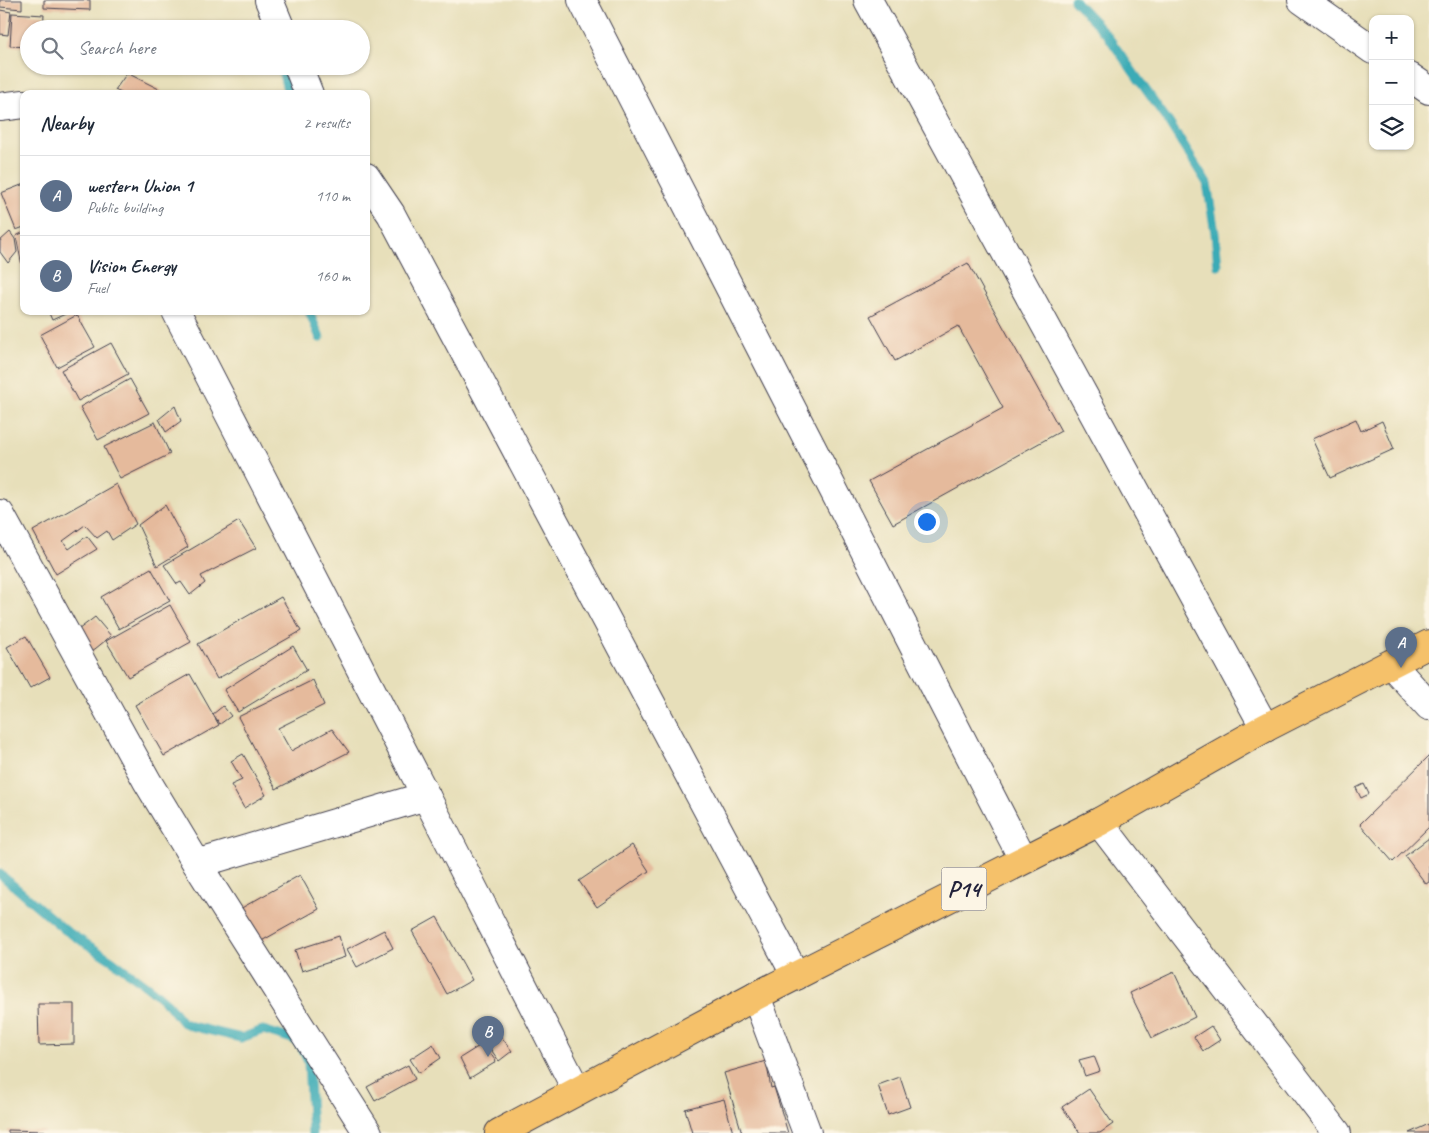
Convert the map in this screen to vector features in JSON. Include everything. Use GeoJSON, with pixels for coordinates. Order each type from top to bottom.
{"type":"FeatureCollection","features":[{"type":"Feature","properties":{"kind":"main road","name":"P14"},"geometry":{"type":"LineString","coordinates":[[499,1133],[756,996],[1099,822],[1265,728],[1429,644]]}},
{"type":"Feature","properties":{"kind":"street"},"geometry":{"type":"LineString","coordinates":[[269,0],[277,20]]}},
{"type":"Feature","properties":{"kind":"street"},"geometry":{"type":"LineString","coordinates":[[582,0],[1023,859]]}},
{"type":"Feature","properties":{"kind":"street"},"geometry":{"type":"LineString","coordinates":[[868,0],[1265,728]]}},
{"type":"Feature","properties":{"kind":"street"},"geometry":{"type":"LineString","coordinates":[[1302,0],[1369,47]]}},
{"type":"Feature","properties":{"kind":"street"},"geometry":{"type":"LineString","coordinates":[[302,75],[307,90]]}},
{"type":"Feature","properties":{"kind":"street"},"geometry":{"type":"LineString","coordinates":[[1414,80],[1429,90]]}},
{"type":"Feature","properties":{"kind":"street"},"geometry":{"type":"LineString","coordinates":[[0,106],[20,104]]}},
{"type":"Feature","properties":{"kind":"street"},"geometry":{"type":"LineString","coordinates":[[370,183],[391,214],[796,976]]}},
{"type":"Feature","properties":{"kind":"street"},"geometry":{"type":"LineString","coordinates":[[178,315],[577,1091]]}},
{"type":"Feature","properties":{"kind":"street"},"geometry":{"type":"LineString","coordinates":[[0,514],[147,781],[197,864],[368,1133]]}},
{"type":"Feature","properties":{"kind":"street"},"geometry":{"type":"LineString","coordinates":[[1392,664],[1429,706]]}},
{"type":"Feature","properties":{"kind":"street"},"geometry":{"type":"LineString","coordinates":[[197,864],[426,796]]}},
{"type":"Feature","properties":{"kind":"street"},"geometry":{"type":"LineString","coordinates":[[1099,822],[1337,1133]]}},
{"type":"Feature","properties":{"kind":"street"},"geometry":{"type":"LineString","coordinates":[[756,996],[807,1133]]}},
{"type":"Feature","properties":{"kind":"building"},"geometry":{"type":"Polygon","coordinates":[[[0,0],[22,0],[22,9],[0,7],[0,0]]]}},
{"type":"Feature","properties":{"kind":"building"},"geometry":{"type":"Polygon","coordinates":[[[44,0],[90,0],[90,10],[44,8],[44,0]]]}},
{"type":"Feature","properties":{"kind":"building"},"geometry":{"type":"Polygon","coordinates":[[[0,10],[11,12],[8,35],[0,34],[0,10]]]}},
{"type":"Feature","properties":{"kind":"building"},"geometry":{"type":"Polygon","coordinates":[[[12,13],[44,15],[44,20],[20,20],[20,47],[10,46],[12,13]]]}},
{"type":"Feature","properties":{"kind":"building"},"geometry":{"type":"Polygon","coordinates":[[[126,75],[131,75],[161,90],[115,90],[126,75]]]}},
{"type":"Feature","properties":{"kind":"building"},"geometry":{"type":"Polygon","coordinates":[[[20,186],[20,228],[16,230],[1,193],[20,186]]]}},
{"type":"Feature","properties":{"kind":"building"},"geometry":{"type":"Polygon","coordinates":[[[10,232],[15,239],[17,252],[8,263],[0,252],[0,241],[10,232]]]}},
{"type":"Feature","properties":{"kind":"building"},"geometry":{"type":"Polygon","coordinates":[[[20,234],[20,255],[16,236],[20,234]]]}},
{"type":"Feature","properties":{"kind":"building"},"geometry":{"type":"Polygon","coordinates":[[[968,263],[1061,431],[893,524],[869,481],[1003,408],[958,326],[895,361],[870,316],[968,263]]]}},
{"type":"Feature","properties":{"kind":"building"},"geometry":{"type":"Polygon","coordinates":[[[50,315],[63,315],[52,320],[50,315]]]}},
{"type":"Feature","properties":{"kind":"building"},"geometry":{"type":"Polygon","coordinates":[[[77,315],[95,347],[57,367],[40,335],[77,315]]]}},
{"type":"Feature","properties":{"kind":"building"},"geometry":{"type":"Polygon","coordinates":[[[111,343],[128,374],[78,401],[61,370],[111,343]]]}},
{"type":"Feature","properties":{"kind":"building"},"geometry":{"type":"Polygon","coordinates":[[[130,379],[149,413],[98,440],[80,407],[130,379]]]}},
{"type":"Feature","properties":{"kind":"building"},"geometry":{"type":"Polygon","coordinates":[[[175,406],[181,421],[166,432],[159,419],[175,406]]]}},
{"type":"Feature","properties":{"kind":"building"},"geometry":{"type":"Polygon","coordinates":[[[1356,419],[1361,431],[1382,421],[1394,449],[1330,478],[1312,439],[1356,419]]]}},
{"type":"Feature","properties":{"kind":"building"},"geometry":{"type":"Polygon","coordinates":[[[155,422],[170,454],[120,479],[104,447],[155,422]]]}},
{"type":"Feature","properties":{"kind":"building"},"geometry":{"type":"Polygon","coordinates":[[[116,484],[136,524],[112,540],[107,531],[97,538],[85,525],[63,541],[69,549],[87,536],[97,549],[56,574],[33,531],[116,484]]]}},
{"type":"Feature","properties":{"kind":"building"},"geometry":{"type":"Polygon","coordinates":[[[165,505],[188,547],[157,566],[138,525],[165,505]]]}},
{"type":"Feature","properties":{"kind":"building"},"geometry":{"type":"Polygon","coordinates":[[[239,521],[256,548],[201,576],[205,583],[190,595],[181,582],[177,584],[164,565],[239,521]]]}},
{"type":"Feature","properties":{"kind":"building"},"geometry":{"type":"Polygon","coordinates":[[[151,568],[170,601],[119,629],[101,597],[151,568]]]}},
{"type":"Feature","properties":{"kind":"building"},"geometry":{"type":"Polygon","coordinates":[[[281,597],[301,631],[217,679],[198,644],[281,597]]]}},
{"type":"Feature","properties":{"kind":"building"},"geometry":{"type":"Polygon","coordinates":[[[170,605],[191,642],[128,677],[106,641],[170,605]]]}},
{"type":"Feature","properties":{"kind":"building"},"geometry":{"type":"Polygon","coordinates":[[[95,617],[111,636],[90,653],[74,633],[95,617]]]}},
{"type":"Feature","properties":{"kind":"building"},"geometry":{"type":"Polygon","coordinates":[[[26,636],[50,677],[30,688],[7,647],[26,636]]]}},
{"type":"Feature","properties":{"kind":"building"},"geometry":{"type":"Polygon","coordinates":[[[293,646],[307,670],[238,712],[224,690],[293,646]]]}},
{"type":"Feature","properties":{"kind":"building"},"geometry":{"type":"Polygon","coordinates":[[[190,674],[219,725],[164,756],[135,705],[190,674]]]}},
{"type":"Feature","properties":{"kind":"building"},"geometry":{"type":"Polygon","coordinates":[[[313,680],[324,705],[278,728],[291,751],[332,729],[349,752],[276,789],[238,717],[313,680]]]}},
{"type":"Feature","properties":{"kind":"building"},"geometry":{"type":"Polygon","coordinates":[[[223,706],[231,716],[220,724],[213,714],[223,706]]]}},
{"type":"Feature","properties":{"kind":"building"},"geometry":{"type":"Polygon","coordinates":[[[243,754],[266,795],[244,808],[231,785],[242,780],[231,761],[243,754]]]}},
{"type":"Feature","properties":{"kind":"building"},"geometry":{"type":"Polygon","coordinates":[[[1429,756],[1429,827],[1393,862],[1360,824],[1429,756]]]}},
{"type":"Feature","properties":{"kind":"building"},"geometry":{"type":"Polygon","coordinates":[[[1364,784],[1369,794],[1361,798],[1356,788],[1364,784]]]}},
{"type":"Feature","properties":{"kind":"building"},"geometry":{"type":"Polygon","coordinates":[[[1429,838],[1429,882],[1426,884],[1405,856],[1429,838]]]}},
{"type":"Feature","properties":{"kind":"building"},"geometry":{"type":"Polygon","coordinates":[[[632,845],[649,871],[597,907],[579,881],[632,845]]]}},
{"type":"Feature","properties":{"kind":"building"},"geometry":{"type":"Polygon","coordinates":[[[300,875],[319,909],[256,944],[238,910],[300,875]]]}},
{"type":"Feature","properties":{"kind":"building"},"geometry":{"type":"Polygon","coordinates":[[[437,917],[472,980],[447,994],[412,931],[437,917]]]}},
{"type":"Feature","properties":{"kind":"building"},"geometry":{"type":"Polygon","coordinates":[[[384,930],[393,948],[357,967],[347,949],[384,930]]]}},
{"type":"Feature","properties":{"kind":"building"},"geometry":{"type":"Polygon","coordinates":[[[339,936],[345,957],[302,971],[295,950],[339,936]]]}},
{"type":"Feature","properties":{"kind":"building"},"geometry":{"type":"Polygon","coordinates":[[[1174,972],[1195,1017],[1152,1038],[1130,993],[1174,972]]]}},
{"type":"Feature","properties":{"kind":"building"},"geometry":{"type":"Polygon","coordinates":[[[38,1004],[74,1004],[74,1044],[39,1045],[38,1004]]]}},
{"type":"Feature","properties":{"kind":"building"},"geometry":{"type":"Polygon","coordinates":[[[1211,1026],[1220,1040],[1203,1051],[1194,1037],[1211,1026]]]}},
{"type":"Feature","properties":{"kind":"building"},"geometry":{"type":"Polygon","coordinates":[[[500,1035],[512,1051],[499,1061],[487,1044],[500,1035]]]}},
{"type":"Feature","properties":{"kind":"building"},"geometry":{"type":"Polygon","coordinates":[[[484,1043],[496,1062],[470,1078],[460,1058],[484,1043]]]}},
{"type":"Feature","properties":{"kind":"building"},"geometry":{"type":"Polygon","coordinates":[[[433,1044],[441,1058],[419,1073],[410,1059],[433,1044]]]}},
{"type":"Feature","properties":{"kind":"building"},"geometry":{"type":"Polygon","coordinates":[[[1094,1056],[1100,1071],[1085,1076],[1079,1060],[1094,1056]]]}},
{"type":"Feature","properties":{"kind":"building"},"geometry":{"type":"Polygon","coordinates":[[[766,1061],[771,1088],[774,1087],[788,1133],[742,1133],[724,1073],[766,1061]]]}},
{"type":"Feature","properties":{"kind":"building"},"geometry":{"type":"Polygon","coordinates":[[[408,1065],[415,1079],[375,1101],[367,1087],[408,1065]]]}},
{"type":"Feature","properties":{"kind":"building"},"geometry":{"type":"Polygon","coordinates":[[[900,1077],[910,1107],[888,1115],[878,1085],[900,1077]]]}},
{"type":"Feature","properties":{"kind":"building"},"geometry":{"type":"Polygon","coordinates":[[[1089,1089],[1113,1124],[1100,1133],[1080,1133],[1062,1107],[1089,1089]]]}},
{"type":"Feature","properties":{"kind":"building"},"geometry":{"type":"Polygon","coordinates":[[[724,1099],[733,1133],[692,1133],[685,1109],[724,1099]]]}},
{"type":"Feature","properties":{"kind":"building"},"geometry":{"type":"Polygon","coordinates":[[[1429,1124],[1429,1133],[1409,1133],[1429,1124]]]}},
{"type":"Feature","properties":{"kind":"building"},"geometry":{"type":"Polygon","coordinates":[[[8,1130],[45,1131],[45,1133],[8,1133],[8,1130]]]}},
{"type":"Feature","properties":{"kind":"waterway"},"geometry":{"type":"LineString","coordinates":[[1074,0],[1107,35],[1168,121],[1207,183],[1218,266]]}},
{"type":"Feature","properties":{"kind":"waterway"},"geometry":{"type":"LineString","coordinates":[[283,75],[287,90]]}},
{"type":"Feature","properties":{"kind":"waterway"},"geometry":{"type":"LineString","coordinates":[[311,315],[320,338]]}},
{"type":"Feature","properties":{"kind":"waterway"},"geometry":{"type":"LineString","coordinates":[[0,874],[65,930],[113,961],[152,990],[168,1004],[182,1022],[191,1026],[241,1038],[263,1030],[295,1040],[301,1046],[308,1062],[312,1133]]}},
{"type":"Feature","properties":{"kind":"place","name":"western Union 1"},"geometry":{"type":"Point","coordinates":[1401,668]}},
{"type":"Feature","properties":{"kind":"place","name":"Vision Energy"},"geometry":{"type":"Point","coordinates":[488,1057]}}]}
